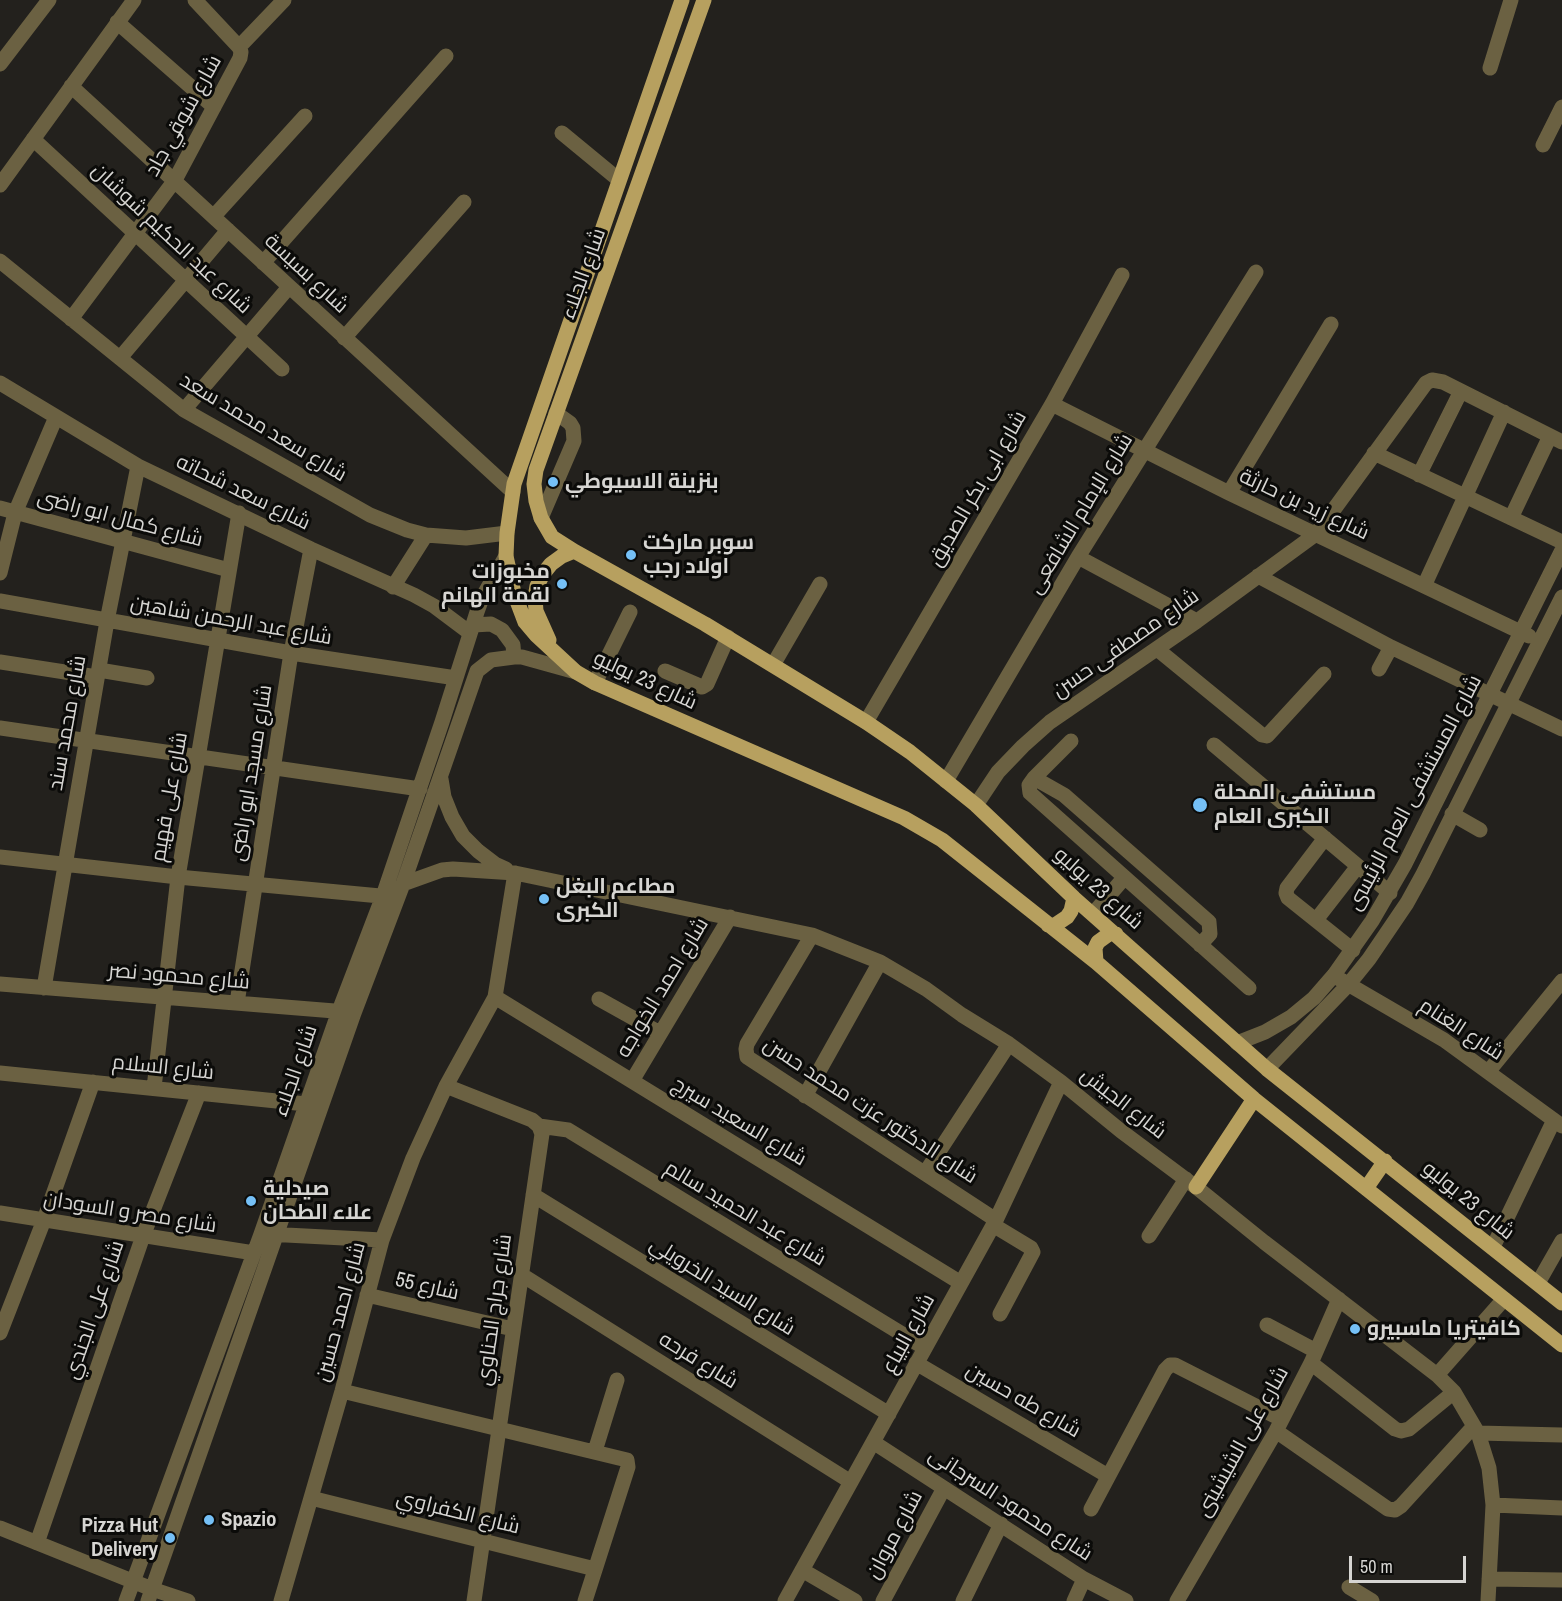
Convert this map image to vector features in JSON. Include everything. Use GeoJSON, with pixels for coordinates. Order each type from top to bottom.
{"type":"FeatureCollection","features":[{"type":"Feature","properties":{"kind":"main road","name":"شارع الجلاء"},"geometry":{"type":"LineString","coordinates":[[557,656],[525,621],[514,592],[506,556],[513,492],[682,0]]}},
{"type":"Feature","properties":{"kind":"main road","name":"شارع الجلاء"},"geometry":{"type":"LineString","coordinates":[[574,551],[552,537],[541,518],[536,501],[536,470],[704,0]]}},
{"type":"Feature","properties":{"kind":"main road"},"geometry":{"type":"LineString","coordinates":[[628,153],[648,160]]}},
{"type":"Feature","properties":{"kind":"main road"},"geometry":{"type":"LineString","coordinates":[[557,656],[540,624],[535,598],[537,586],[551,564],[574,551]]}},
{"type":"Feature","properties":{"kind":"main road","name":"شارع 23 يوليو"},"geometry":{"type":"LineString","coordinates":[[574,551],[728,637],[866,722],[910,752],[976,805],[1074,898],[1267,1069],[1562,1303]]}},
{"type":"Feature","properties":{"kind":"main road","name":"شارع 23 يوليو"},"geometry":{"type":"LineString","coordinates":[[557,656],[576,672],[595,683],[918,825],[942,840],[1096,962],[1254,1099],[1562,1345]]}},
{"type":"Feature","properties":{"kind":"main road"},"geometry":{"type":"LineString","coordinates":[[1048,925],[1055,925],[1067,917],[1074,905],[1074,898]]}},
{"type":"Feature","properties":{"kind":"main road"},"geometry":{"type":"LineString","coordinates":[[1096,962],[1095,948],[1098,942],[1109,934],[1116,934]]}},
{"type":"Feature","properties":{"kind":"main road"},"geometry":{"type":"LineString","coordinates":[[1191,1183],[1254,1099]]}},
{"type":"Feature","properties":{"kind":"main road"},"geometry":{"type":"LineString","coordinates":[[1367,1188],[1385,1161]]}},
{"type":"Feature","properties":{"kind":"street"},"geometry":{"type":"LineString","coordinates":[[0,64],[49,0]]}},
{"type":"Feature","properties":{"kind":"street"},"geometry":{"type":"LineString","coordinates":[[0,185],[134,0]]}},
{"type":"Feature","properties":{"kind":"street"},"geometry":{"type":"LineString","coordinates":[[195,0],[239,47],[284,0]]}},
{"type":"Feature","properties":{"kind":"street"},"geometry":{"type":"LineString","coordinates":[[1490,68],[1511,0]]}},
{"type":"Feature","properties":{"kind":"street"},"geometry":{"type":"LineString","coordinates":[[117,22],[214,107]]}},
{"type":"Feature","properties":{"kind":"street","name":"شارع شوقي جاد"},"geometry":{"type":"LineString","coordinates":[[71,319],[175,180],[240,58],[239,47]]}},
{"type":"Feature","properties":{"kind":"street"},"geometry":{"type":"LineString","coordinates":[[263,263],[446,56]]}},
{"type":"Feature","properties":{"kind":"street","name":"شارع بسيسة"},"geometry":{"type":"LineString","coordinates":[[71,86],[513,492]]}},
{"type":"Feature","properties":{"kind":"street"},"geometry":{"type":"LineString","coordinates":[[1543,146],[1560,115]]}},
{"type":"Feature","properties":{"kind":"street"},"geometry":{"type":"LineString","coordinates":[[214,216],[305,116]]}},
{"type":"Feature","properties":{"kind":"street"},"geometry":{"type":"LineString","coordinates":[[562,133],[619,180]]}},
{"type":"Feature","properties":{"kind":"street","name":"شارع عبد الحكيم شوشان"},"geometry":{"type":"LineString","coordinates":[[33,139],[282,369]]}},
{"type":"Feature","properties":{"kind":"street"},"geometry":{"type":"LineString","coordinates":[[344,338],[464,202]]}},
{"type":"Feature","properties":{"kind":"street"},"geometry":{"type":"LineString","coordinates":[[120,358],[228,230]]}},
{"type":"Feature","properties":{"kind":"street","name":"شارع سعد محمد سعد"},"geometry":{"type":"LineString","coordinates":[[0,261],[184,410],[370,515],[426,535],[466,538],[507,533]]}},
{"type":"Feature","properties":{"kind":"street","name":"شارع الإمام الشافعى"},"geometry":{"type":"LineString","coordinates":[[946,781],[1078,557],[1256,272]]}},
{"type":"Feature","properties":{"kind":"street","name":"شارع ابى بكر الصديق"},"geometry":{"type":"LineString","coordinates":[[866,722],[1052,404],[1122,275]]}},
{"type":"Feature","properties":{"kind":"street"},"geometry":{"type":"LineString","coordinates":[[184,410],[289,287]]}},
{"type":"Feature","properties":{"kind":"street"},"geometry":{"type":"LineString","coordinates":[[1229,493],[1331,324]]}},
{"type":"Feature","properties":{"kind":"street","name":"شارع مصطفى حسن"},"geometry":{"type":"LineString","coordinates":[[976,805],[998,772],[1041,730],[1316,534],[1426,383],[1437,381],[1461,391]]}},
{"type":"Feature","properties":{"kind":"street","name":"شارع سعد شحاته"},"geometry":{"type":"LineString","coordinates":[[0,383],[138,466],[434,606],[472,629]]}},
{"type":"Feature","properties":{"kind":"street"},"geometry":{"type":"LineString","coordinates":[[1419,475],[1461,391],[1556,439],[1511,518]]}},
{"type":"Feature","properties":{"kind":"street","name":"شارع زيد بن حارثة"},"geometry":{"type":"LineString","coordinates":[[1052,404],[1229,493],[1540,641]]}},
{"type":"Feature","properties":{"kind":"street"},"geometry":{"type":"LineString","coordinates":[[1424,586],[1504,412]]}},
{"type":"Feature","properties":{"kind":"street"},"geometry":{"type":"LineString","coordinates":[[541,518],[574,441],[573,428],[570,423],[556,413]]}},
{"type":"Feature","properties":{"kind":"street"},"geometry":{"type":"LineString","coordinates":[[0,573],[7,510],[56,417]]}},
{"type":"Feature","properties":{"kind":"street"},"geometry":{"type":"LineString","coordinates":[[1374,453],[1562,542]]}},
{"type":"Feature","properties":{"kind":"street","name":"شارع محمد سند"},"geometry":{"type":"LineString","coordinates":[[44,987],[107,621],[138,466]]}},
{"type":"Feature","properties":{"kind":"street","name":"شارع كمال ابو راضى"},"geometry":{"type":"LineString","coordinates":[[7,510],[229,570]]}},
{"type":"Feature","properties":{"kind":"street","name":"شارع على فهيم"},"geometry":{"type":"LineString","coordinates":[[154,1088],[178,877],[239,513]]}},
{"type":"Feature","properties":{"kind":"street"},"geometry":{"type":"LineString","coordinates":[[393,587],[426,535]]}},
{"type":"Feature","properties":{"kind":"street","name":"شارع مسجد ابو راضى"},"geometry":{"type":"LineString","coordinates":[[237,1003],[291,653],[311,549]]}},
{"type":"Feature","properties":{"kind":"street","name":"شارع المستشفى العام الرئيسى"},"geometry":{"type":"LineString","coordinates":[[1237,1043],[1265,1032],[1291,1017],[1314,998],[1353,950],[1390,893],[1562,550]]}},
{"type":"Feature","properties":{"kind":"street","name":"شارع الجلاء"},"geometry":{"type":"LineString","coordinates":[[394,893],[420,789],[482,598],[506,556]]}},
{"type":"Feature","properties":{"kind":"street"},"geometry":{"type":"LineString","coordinates":[[1078,557],[1197,621]]}},
{"type":"Feature","properties":{"kind":"street"},"geometry":{"type":"LineString","coordinates":[[1258,576],[1391,647],[1562,729]]}},
{"type":"Feature","properties":{"kind":"street"},"geometry":{"type":"LineString","coordinates":[[773,665],[820,584]]}},
{"type":"Feature","properties":{"kind":"street","name":"شارع عبد الرحمن شاهين"},"geometry":{"type":"LineString","coordinates":[[0,602],[291,653],[456,678]]}},
{"type":"Feature","properties":{"kind":"street","name":"شارع المستشفى العام الرئيسى"},"geometry":{"type":"LineString","coordinates":[[1267,1069],[1348,985],[1407,903],[1560,606]]}},
{"type":"Feature","properties":{"kind":"street"},"geometry":{"type":"LineString","coordinates":[[595,683],[630,612]]}},
{"type":"Feature","properties":{"kind":"street"},"geometry":{"type":"LineString","coordinates":[[472,629],[491,624],[502,630],[513,645],[514,657]]}},
{"type":"Feature","properties":{"kind":"street"},"geometry":{"type":"LineString","coordinates":[[665,671],[702,687],[706,684],[728,637]]}},
{"type":"Feature","properties":{"kind":"street"},"geometry":{"type":"LineString","coordinates":[[1379,669],[1391,647]]}},
{"type":"Feature","properties":{"kind":"street"},"geometry":{"type":"LineString","coordinates":[[1157,648],[1262,735],[1267,736],[1324,674]]}},
{"type":"Feature","properties":{"kind":"street","name":"شارع الجلاء"},"geometry":{"type":"LineString","coordinates":[[150,1595],[269,1234],[346,1012],[441,776],[477,671],[491,660],[522,657],[576,672]]}},
{"type":"Feature","properties":{"kind":"street"},"geometry":{"type":"LineString","coordinates":[[0,662],[147,678]]}},
{"type":"Feature","properties":{"kind":"street"},"geometry":{"type":"LineString","coordinates":[[0,728],[420,789]]}},
{"type":"Feature","properties":{"kind":"street"},"geometry":{"type":"LineString","coordinates":[[1071,741],[1034,778],[1029,785],[1029,793],[1249,988]]}},
{"type":"Feature","properties":{"kind":"street"},"geometry":{"type":"LineString","coordinates":[[1214,745],[1390,893]]}},
{"type":"Feature","properties":{"kind":"street","name":"شارع الجيش"},"geometry":{"type":"LineString","coordinates":[[441,776],[444,797],[463,836],[486,858],[515,873]]}},
{"type":"Feature","properties":{"kind":"street"},"geometry":{"type":"LineString","coordinates":[[1034,778],[1064,795],[1209,922],[1210,934],[1200,945]]}},
{"type":"Feature","properties":{"kind":"street"},"geometry":{"type":"LineString","coordinates":[[1439,797],[1480,830]]}},
{"type":"Feature","properties":{"kind":"street"},"geometry":{"type":"LineString","coordinates":[[1325,838],[1287,888],[1286,893],[1288,898],[1353,950]]}},
{"type":"Feature","properties":{"kind":"street"},"geometry":{"type":"LineString","coordinates":[[1093,914],[1119,873],[1128,851]]}},
{"type":"Feature","properties":{"kind":"street"},"geometry":{"type":"LineString","coordinates":[[0,857],[256,885],[394,893]]}},
{"type":"Feature","properties":{"kind":"street"},"geometry":{"type":"LineString","coordinates":[[1316,920],[1358,866]]}},
{"type":"Feature","properties":{"kind":"street","name":"شارع الجيش"},"geometry":{"type":"LineString","coordinates":[[394,893],[442,870],[515,873],[730,916],[812,935],[880,962],[926,989],[1061,1082],[1437,1375],[1454,1392],[1476,1429],[1489,1468],[1493,1505],[1488,1601]]}},
{"type":"Feature","properties":{"kind":"street","name":"شارع احمد حسين"},"geometry":{"type":"LineString","coordinates":[[281,1601],[342,1391],[382,1240],[413,1158],[446,1086],[495,997],[515,873]]}},
{"type":"Feature","properties":{"kind":"street"},"geometry":{"type":"LineString","coordinates":[[1157,907],[1172,890]]}},
{"type":"Feature","properties":{"kind":"street","name":"شارع احمد الخواجه"},"geometry":{"type":"LineString","coordinates":[[632,1081],[730,916]]}},
{"type":"Feature","properties":{"kind":"street","name":"شارع الدكتور عزت محمد حسن"},"geometry":{"type":"LineString","coordinates":[[812,935],[746,1049],[749,1060],[925,1173],[1031,1248],[1033,1252],[1000,1314]]}},
{"type":"Feature","properties":{"kind":"street"},"geometry":{"type":"LineString","coordinates":[[805,1096],[880,962]]}},
{"type":"Feature","properties":{"kind":"street","name":"شارع الغنام"},"geometry":{"type":"LineString","coordinates":[[1334,975],[1444,1040],[1558,1123]]}},
{"type":"Feature","properties":{"kind":"street"},"geometry":{"type":"LineString","coordinates":[[1488,1072],[1562,981]]}},
{"type":"Feature","properties":{"kind":"street","name":"شارع محمود نصر"},"geometry":{"type":"LineString","coordinates":[[0,984],[346,1012]]}},
{"type":"Feature","properties":{"kind":"street","name":"شارع السعيد سيرج"},"geometry":{"type":"LineString","coordinates":[[495,997],[961,1283]]}},
{"type":"Feature","properties":{"kind":"street"},"geometry":{"type":"LineString","coordinates":[[598,999],[660,1033]]}},
{"type":"Feature","properties":{"kind":"street"},"geometry":{"type":"LineString","coordinates":[[925,1173],[1009,1044]]}},
{"type":"Feature","properties":{"kind":"street","name":"شارع السلام"},"geometry":{"type":"LineString","coordinates":[[0,1073],[314,1105]]}},
{"type":"Feature","properties":{"kind":"street"},"geometry":{"type":"LineString","coordinates":[[0,1333],[44,1220],[93,1082]]}},
{"type":"Feature","properties":{"kind":"street","name":"شارع البياع"},"geometry":{"type":"LineString","coordinates":[[785,1601],[995,1222],[1061,1082]]}},
{"type":"Feature","properties":{"kind":"street"},"geometry":{"type":"LineString","coordinates":[[446,1086],[532,1120],[539,1126]]}},
{"type":"Feature","properties":{"kind":"street","name":"شارع على الجندي"},"geometry":{"type":"LineString","coordinates":[[37,1543],[143,1236],[199,1093]]}},
{"type":"Feature","properties":{"kind":"street"},"geometry":{"type":"LineString","coordinates":[[1493,1247],[1558,1123]]}},
{"type":"Feature","properties":{"kind":"street","name":"شارع جراج الحناوي"},"geometry":{"type":"LineString","coordinates":[[474,1601],[541,1142],[539,1126]]}},
{"type":"Feature","properties":{"kind":"street","name":"شارع عبد الحميد سالم"},"geometry":{"type":"LineString","coordinates":[[539,1126],[568,1130],[925,1348]]}},
{"type":"Feature","properties":{"kind":"street"},"geometry":{"type":"LineString","coordinates":[[1149,1236],[1191,1183]]}},
{"type":"Feature","properties":{"kind":"street","name":"شارع السيد الخرويلي"},"geometry":{"type":"LineString","coordinates":[[533,1195],[889,1414]]}},
{"type":"Feature","properties":{"kind":"street","name":"شارع مصر و السودان"},"geometry":{"type":"LineString","coordinates":[[0,1213],[254,1253]]}},
{"type":"Feature","properties":{"kind":"street"},"geometry":{"type":"LineString","coordinates":[[269,1234],[382,1240]]}},
{"type":"Feature","properties":{"kind":"street","name":"شارع الجلاء"},"geometry":{"type":"LineString","coordinates":[[126,1601],[254,1253],[269,1234]]}},
{"type":"Feature","properties":{"kind":"street"},"geometry":{"type":"LineString","coordinates":[[1538,1283],[1562,1240]]}},
{"type":"Feature","properties":{"kind":"street","name":"شارع فرحه"},"geometry":{"type":"LineString","coordinates":[[522,1275],[851,1482]]}},
{"type":"Feature","properties":{"kind":"street","name":"شارع 55"},"geometry":{"type":"LineString","coordinates":[[367,1295],[513,1329]]}},
{"type":"Feature","properties":{"kind":"street","name":"شارع على الشيشينى"},"geometry":{"type":"LineString","coordinates":[[1177,1601],[1278,1425],[1313,1357],[1339,1299]]}},
{"type":"Feature","properties":{"kind":"street"},"geometry":{"type":"LineString","coordinates":[[1437,1375],[1504,1299]]}},
{"type":"Feature","properties":{"kind":"street"},"geometry":{"type":"LineString","coordinates":[[1267,1324],[1313,1357],[1401,1431],[1410,1429],[1454,1392]]}},
{"type":"Feature","properties":{"kind":"street","name":"شارع طه حسين"},"geometry":{"type":"LineString","coordinates":[[916,1363],[1108,1476]]}},
{"type":"Feature","properties":{"kind":"street"},"geometry":{"type":"LineString","coordinates":[[1091,1509],[1165,1370],[1170,1365],[1175,1365],[1278,1425],[1388,1509],[1395,1510],[1401,1506],[1476,1429],[1562,1435]]}},
{"type":"Feature","properties":{"kind":"street"},"geometry":{"type":"LineString","coordinates":[[595,1451],[617,1380]]}},
{"type":"Feature","properties":{"kind":"street"},"geometry":{"type":"LineString","coordinates":[[342,1391],[624,1458],[628,1462],[628,1467],[585,1601]]}},
{"type":"Feature","properties":{"kind":"street","name":"شارع محمود السرجانى"},"geometry":{"type":"LineString","coordinates":[[873,1442],[1084,1579],[1126,1601]]}},
{"type":"Feature","properties":{"kind":"street","name":"شارع مروان"},"geometry":{"type":"LineString","coordinates":[[883,1601],[944,1488]]}},
{"type":"Feature","properties":{"kind":"street","name":"شارع الكفراوي"},"geometry":{"type":"LineString","coordinates":[[311,1498],[595,1569]]}},
{"type":"Feature","properties":{"kind":"street"},"geometry":{"type":"LineString","coordinates":[[1493,1505],[1562,1508]]}},
{"type":"Feature","properties":{"kind":"street"},"geometry":{"type":"LineString","coordinates":[[963,1601],[1000,1524]]}},
{"type":"Feature","properties":{"kind":"street"},"geometry":{"type":"LineString","coordinates":[[0,1528],[133,1581],[150,1595],[188,1601]]}},
{"type":"Feature","properties":{"kind":"street"},"geometry":{"type":"LineString","coordinates":[[802,1570],[855,1601]]}},
{"type":"Feature","properties":{"kind":"street"},"geometry":{"type":"LineString","coordinates":[[1074,1601],[1084,1579]]}},
{"type":"Feature","properties":{"kind":"street"},"geometry":{"type":"LineString","coordinates":[[1489,1579],[1562,1580]]}},
{"type":"Feature","properties":{"kind":"street"},"geometry":{"type":"LineString","coordinates":[[1349,1587],[1372,1601]]}},
{"type":"Feature","properties":{"kind":"place","name":"بنزينة الاسيوطي"},"geometry":{"type":"Point","coordinates":[553,482]}},
{"type":"Feature","properties":{"kind":"place","name":"سوبر ماركت اولاد رجب"},"geometry":{"type":"Point","coordinates":[631,555]}},
{"type":"Feature","properties":{"kind":"place","name":"مخبوزات لقمة الهانم"},"geometry":{"type":"Point","coordinates":[562,584]}},
{"type":"Feature","properties":{"kind":"place","name":"مستشفى المحلة الكبرى العام"},"geometry":{"type":"Point","coordinates":[1200,805]}},
{"type":"Feature","properties":{"kind":"place","name":"مطاعم البغل الكبرى"},"geometry":{"type":"Point","coordinates":[544,899]}},
{"type":"Feature","properties":{"kind":"place","name":"صيدلية علاء الطحان"},"geometry":{"type":"Point","coordinates":[251,1201]}},
{"type":"Feature","properties":{"kind":"place","name":"كافيتريا ماسبيرو"},"geometry":{"type":"Point","coordinates":[1355,1329]}},
{"type":"Feature","properties":{"kind":"place","name":"Spazio"},"geometry":{"type":"Point","coordinates":[209,1520]}},
{"type":"Feature","properties":{"kind":"place","name":"Pizza Hut Delivery"},"geometry":{"type":"Point","coordinates":[170,1538]}}]}
